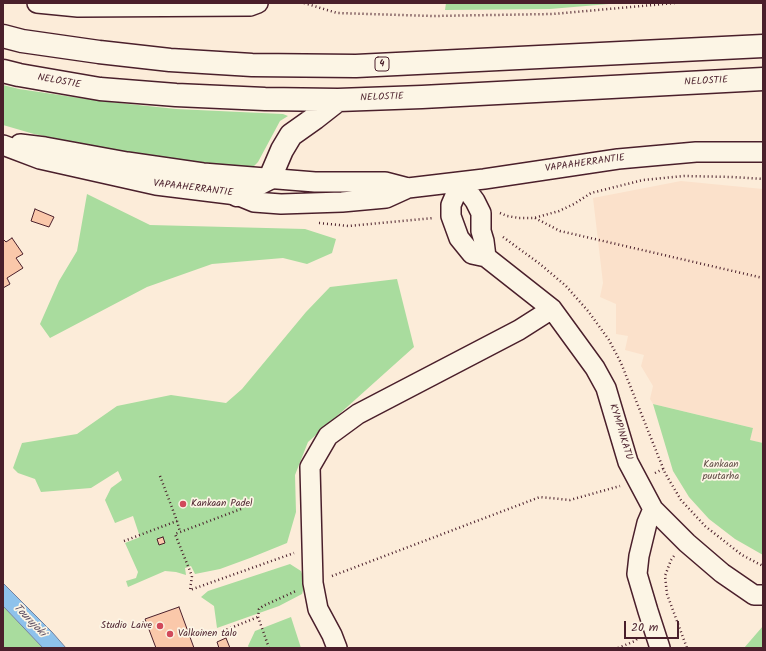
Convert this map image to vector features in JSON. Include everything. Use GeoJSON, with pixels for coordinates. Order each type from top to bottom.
{"type":"FeatureCollection","features":[{"type":"Feature","properties":{"kind":"highway","name":"4"},"geometry":{"type":"LineString","coordinates":[[3,36],[22,41],[99,52],[170,60],[252,65],[356,66],[763,46]]}},
{"type":"Feature","properties":{"kind":"highway","name":"NELOSTIE"},"geometry":{"type":"LineString","coordinates":[[3,71],[18,75],[100,88],[176,96],[338,100],[763,79]]}},
{"type":"Feature","properties":{"kind":"highway"},"geometry":{"type":"LineString","coordinates":[[238,195],[270,178],[282,150],[291,135],[338,100]]}},
{"type":"Feature","properties":{"kind":"street"},"geometry":{"type":"LineString","coordinates":[[37,3],[78,7],[250,6],[258,3]]}},
{"type":"Feature","properties":{"kind":"street","name":"VAPAAHERRANTIE"},"geometry":{"type":"LineString","coordinates":[[3,143],[45,147],[127,162],[203,173],[315,182],[386,182],[408,188]]}},
{"type":"Feature","properties":{"kind":"street","name":"VAPAAHERRANTIE"},"geometry":{"type":"LineString","coordinates":[[3,143],[40,159],[156,185],[238,195],[254,202],[281,204],[342,202],[386,198],[408,188],[640,157],[696,152],[763,152]]}},
{"type":"Feature","properties":{"kind":"street"},"geometry":{"type":"LineString","coordinates":[[461,182],[475,201],[480,213],[481,231],[486,257]]}},
{"type":"Feature","properties":{"kind":"street","name":"KYMPINKATU"},"geometry":{"type":"LineString","coordinates":[[461,182],[451,205],[451,216],[460,238],[472,254],[486,257],[552,309],[595,368],[606,388],[628,462],[653,509],[687,543],[722,573],[754,595],[763,596]]}},
{"type":"Feature","properties":{"kind":"street"},"geometry":{"type":"LineString","coordinates":[[336,648],[332,635],[318,609],[313,583],[310,467],[328,436],[358,414],[519,330],[552,309]]}},
{"type":"Feature","properties":{"kind":"street"},"geometry":{"type":"LineString","coordinates":[[653,509],[647,523],[638,556],[637,574],[659,648]]}},
{"type":"Feature","properties":{"kind":"path"},"geometry":{"type":"LineString","coordinates":[[304,3],[337,13],[432,16],[553,14],[675,3]]}},
{"type":"Feature","properties":{"kind":"path"},"geometry":{"type":"LineString","coordinates":[[480,213],[498,212],[513,217],[534,218],[559,211],[574,204],[591,193],[644,180],[684,176],[763,179]]}},
{"type":"Feature","properties":{"kind":"path"},"geometry":{"type":"LineString","coordinates":[[534,218],[560,231],[763,278]]}},
{"type":"Feature","properties":{"kind":"path"},"geometry":{"type":"LineString","coordinates":[[269,648],[258,617],[259,609],[313,583],[540,497],[570,500],[638,481],[663,469]]}},
{"type":"Feature","properties":{"kind":"path"},"geometry":{"type":"LineString","coordinates":[[160,476],[180,532]]}},
{"type":"Feature","properties":{"kind":"path"},"geometry":{"type":"LineString","coordinates":[[241,509],[175,534],[192,576],[190,590],[294,553],[312,540]]}},
{"type":"Feature","properties":{"kind":"path"},"geometry":{"type":"LineString","coordinates":[[124,541],[177,521]]}},
{"type":"Feature","properties":{"kind":"path"},"geometry":{"type":"LineString","coordinates":[[671,560],[665,576],[667,594],[687,648]]}},
{"type":"Feature","properties":{"kind":"path"},"geometry":{"type":"LineString","coordinates":[[223,631],[258,617]]}},
{"type":"Feature","properties":{"kind":"shaded area"},"geometry":{"type":"Polygon","coordinates":[[[681,181],[763,189],[763,443],[749,440],[753,428],[653,404],[650,399],[653,386],[641,366],[644,355],[625,350],[628,336],[616,334],[616,304],[600,297],[603,283],[593,198],[681,181]]]}},
{"type":"Feature","properties":{"kind":"green space"},"geometry":{"type":"Polygon","coordinates":[[[446,3],[621,3],[550,9],[445,10],[446,3]]]}},
{"type":"Feature","properties":{"kind":"green space"},"geometry":{"type":"Polygon","coordinates":[[[3,85],[19,89],[100,101],[176,109],[283,114],[288,116],[280,121],[258,162],[251,169],[193,163],[152,155],[118,151],[34,134],[3,125],[3,85]]]}},
{"type":"Feature","properties":{"kind":"green space"},"geometry":{"type":"Polygon","coordinates":[[[87,194],[150,225],[305,229],[336,239],[332,253],[307,264],[283,258],[212,264],[147,287],[50,338],[40,324],[59,281],[77,251],[87,194]]]}},
{"type":"Feature","properties":{"kind":"green space"},"geometry":{"type":"Polygon","coordinates":[[[397,279],[414,347],[308,442],[295,475],[296,512],[287,543],[220,569],[195,574],[191,566],[185,568],[186,575],[165,571],[128,587],[126,581],[136,578],[138,572],[125,543],[140,537],[133,516],[115,523],[105,500],[111,488],[122,480],[118,471],[91,488],[41,492],[35,479],[18,473],[13,468],[22,443],[77,434],[117,406],[171,395],[226,403],[242,389],[306,312],[330,287],[397,279]]]}},
{"type":"Feature","properties":{"kind":"green space","name":"Kankaan puutarha"},"geometry":{"type":"Polygon","coordinates":[[[653,404],[753,428],[750,440],[763,443],[763,555],[735,539],[709,519],[689,497],[673,471],[653,404]]]}},
{"type":"Feature","properties":{"kind":"green space"},"geometry":{"type":"Polygon","coordinates":[[[290,564],[301,571],[305,583],[302,594],[279,606],[217,628],[214,606],[201,597],[208,591],[290,564]]]}},
{"type":"Feature","properties":{"kind":"green space"},"geometry":{"type":"Polygon","coordinates":[[[3,606],[24,628],[43,648],[3,648],[3,606]]]}},
{"type":"Feature","properties":{"kind":"green space"},"geometry":{"type":"Polygon","coordinates":[[[291,617],[301,648],[249,648],[248,646],[255,631],[291,617]]]}},
{"type":"Feature","properties":{"kind":"green space"},"geometry":{"type":"Polygon","coordinates":[[[763,626],[763,648],[744,648],[763,626]]]}},
{"type":"Feature","properties":{"kind":"water","name":"Tourujoki"},"geometry":{"type":"Polygon","coordinates":[[[3,583],[66,648],[43,648],[3,606],[3,583]]]}},
{"type":"Feature","properties":{"kind":"building"},"geometry":{"type":"Polygon","coordinates":[[[35,209],[54,217],[49,227],[31,221],[35,209]]]}},
{"type":"Feature","properties":{"kind":"building"},"geometry":{"type":"Polygon","coordinates":[[[12,238],[23,254],[16,258],[23,268],[7,278],[10,284],[3,288],[3,239],[6,242],[12,238]]]}},
{"type":"Feature","properties":{"kind":"building"},"geometry":{"type":"Polygon","coordinates":[[[163,537],[165,543],[159,545],[157,539],[163,537]]]}},
{"type":"Feature","properties":{"kind":"building","name":"Valkoinen talo"},"geometry":{"type":"Polygon","coordinates":[[[179,607],[194,648],[156,648],[145,619],[179,607]]]}},
{"type":"Feature","properties":{"kind":"building"},"geometry":{"type":"Polygon","coordinates":[[[226,638],[230,648],[219,648],[217,642],[226,638]]]}},
{"type":"Feature","properties":{"kind":"place","name":"Kankaan Padel"},"geometry":{"type":"Point","coordinates":[183,504]}},
{"type":"Feature","properties":{"kind":"place","name":"Studio Laive"},"geometry":{"type":"Point","coordinates":[160,626]}},
{"type":"Feature","properties":{"kind":"place","name":"Valkoinen talo"},"geometry":{"type":"Point","coordinates":[170,634]}}]}
